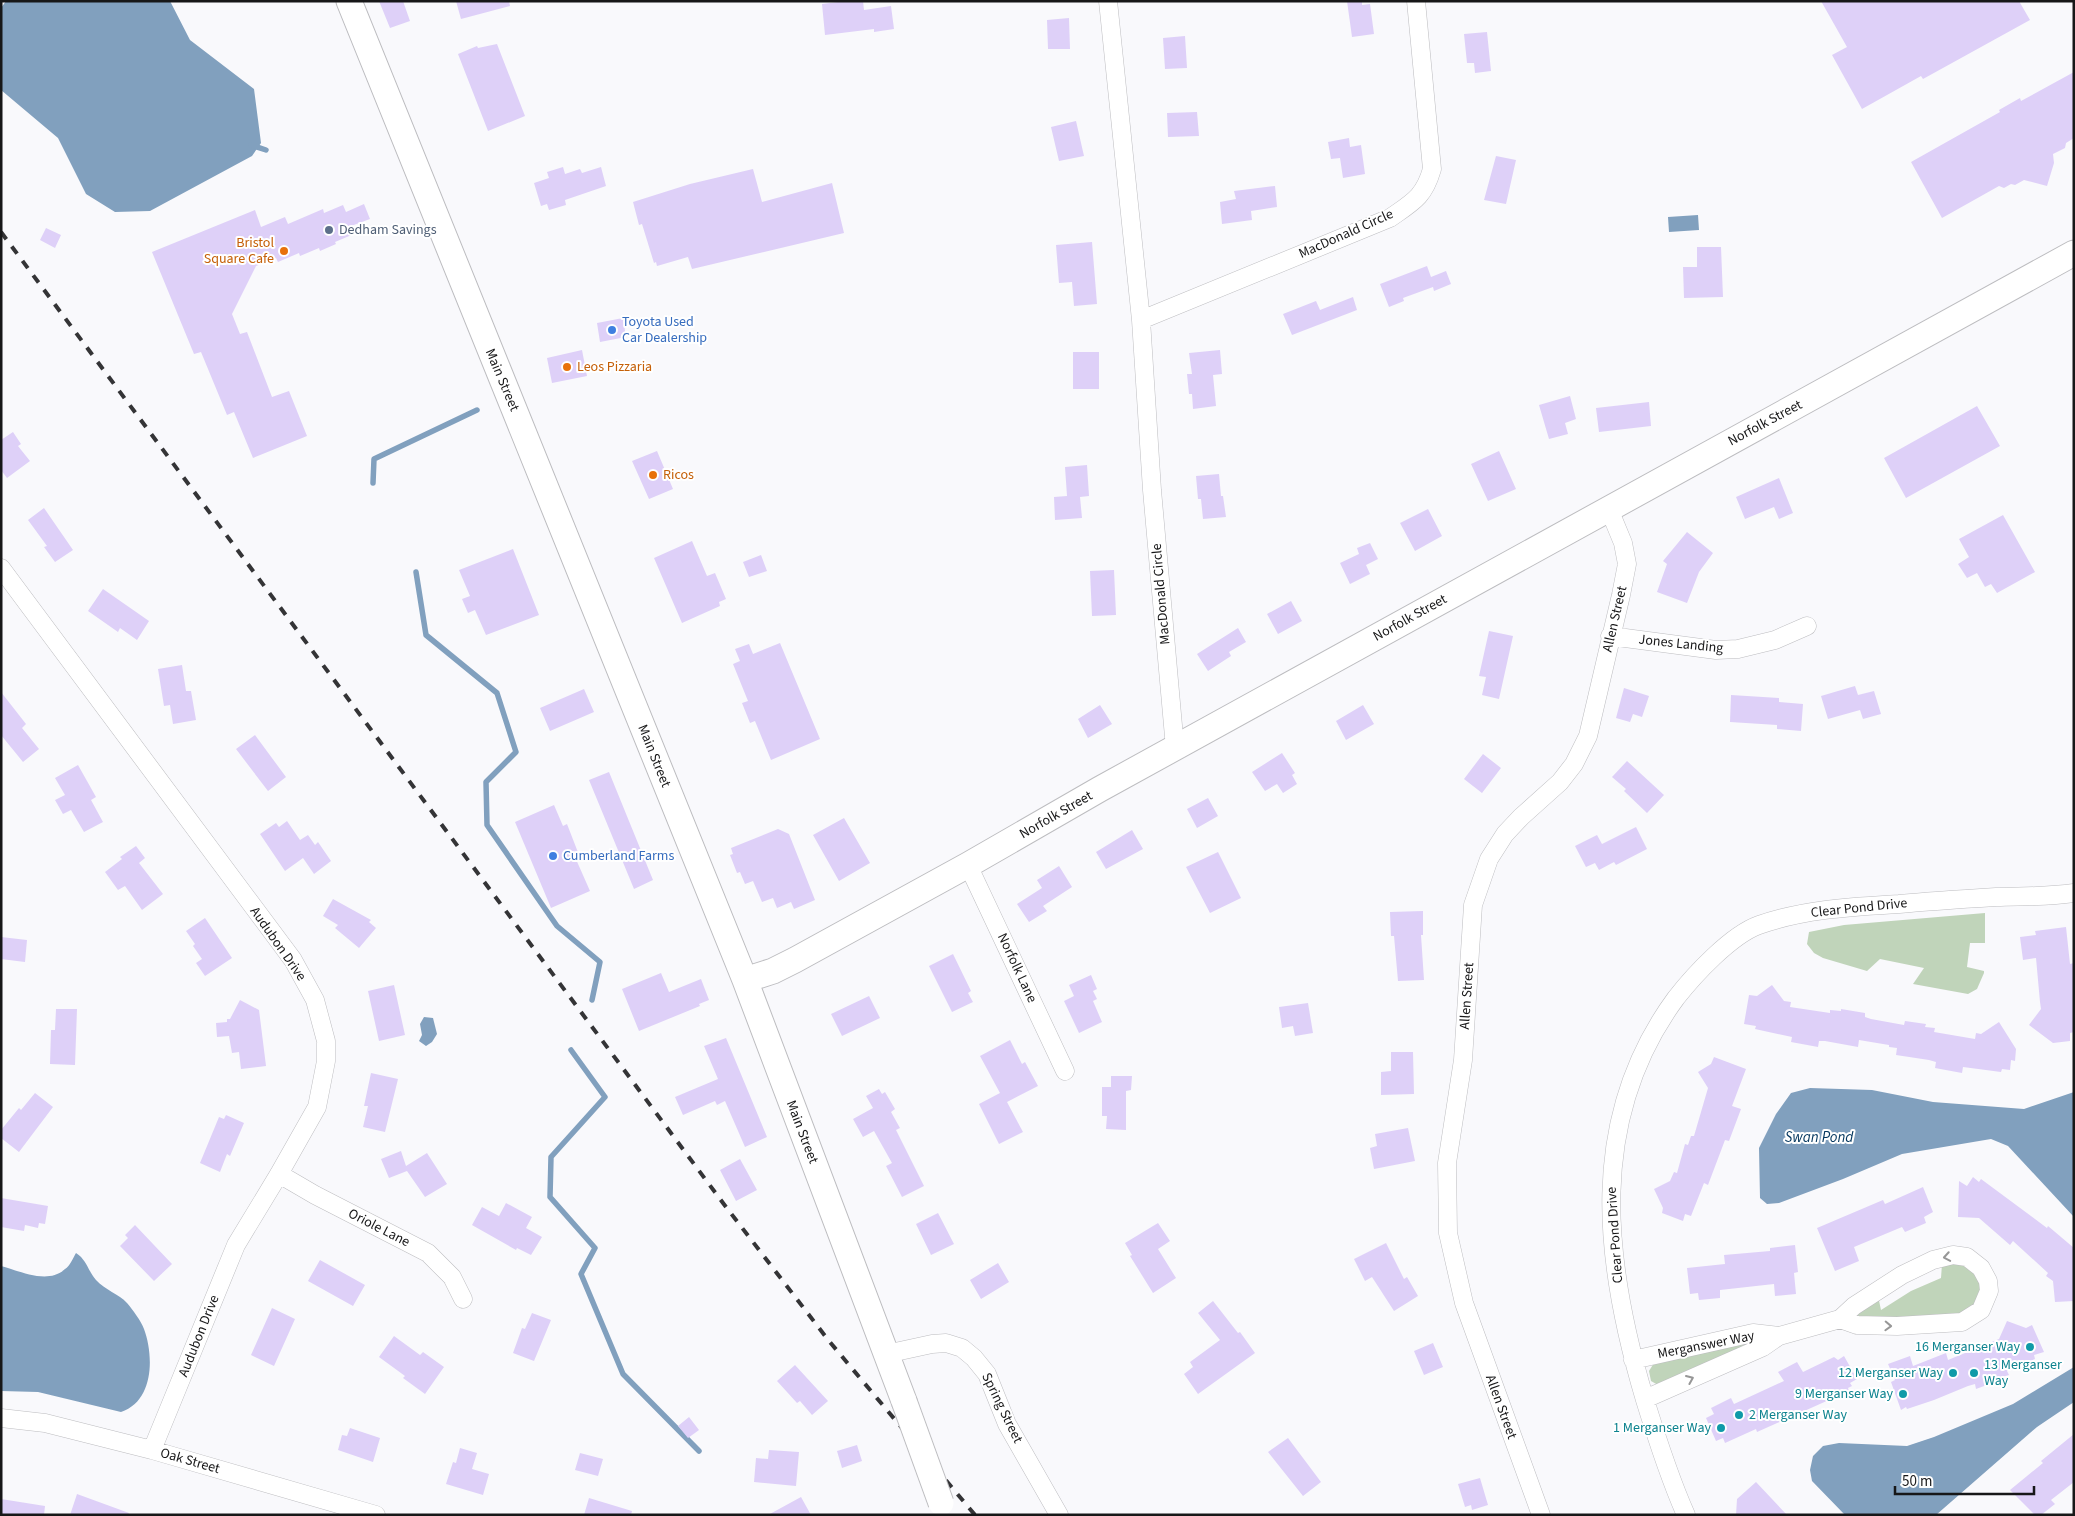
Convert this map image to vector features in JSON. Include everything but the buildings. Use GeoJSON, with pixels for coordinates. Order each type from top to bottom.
{"type":"FeatureCollection","features":[{"type":"Feature","properties":{"kind":"main road","name":"Main Street"},"geometry":{"type":"LineString","coordinates":[[349,1],[745,980],[943,1509]]}},
{"type":"Feature","properties":{"kind":"main road","name":"Norfolk Street"},"geometry":{"type":"LineString","coordinates":[[745,980],[773,971],[968,865],[1175,748],[2074,253]]}},
{"type":"Feature","properties":{"kind":"street","name":"MacDonald Circle"},"geometry":{"type":"LineString","coordinates":[[1108,1],[1141,320],[1152,490],[1175,748]]}},
{"type":"Feature","properties":{"kind":"street","name":"MacDonald Circle"},"geometry":{"type":"LineString","coordinates":[[1141,320],[1390,218],[1427,188],[1432,169],[1416,1]]}},
{"type":"Feature","properties":{"kind":"street","name":"Allen Street"},"geometry":{"type":"LineString","coordinates":[[1541,1515],[1464,1303],[1448,1233],[1448,1163],[1463,1060],[1473,905],[1489,859],[1505,834],[1520,817],[1560,782],[1574,764],[1588,736],[1610,636],[1622,595],[1627,564],[1623,544],[1609,509]]}},
{"type":"Feature","properties":{"kind":"street","name":"Audubon Drive"},"geometry":{"type":"LineString","coordinates":[[1,568],[293,960],[315,1000],[326,1041],[326,1061],[317,1108],[236,1245],[152,1450]]}},
{"type":"Feature","properties":{"kind":"street","name":"Jones Landing"},"geometry":{"type":"LineString","coordinates":[[1610,636],[1716,650],[1731,649],[1775,640],[1807,626]]}},
{"type":"Feature","properties":{"kind":"street","name":"Norfolk Lane"},"geometry":{"type":"LineString","coordinates":[[968,865],[1064,1071]]}},
{"type":"Feature","properties":{"kind":"street","name":"Clear Pond Drive"},"geometry":{"type":"LineString","coordinates":[[1686,1515],[1661,1454],[1633,1360],[1617,1278],[1612,1234],[1610,1188],[1621,1116],[1631,1080],[1645,1048],[1665,1013],[1697,974],[1729,944],[1756,926],[1788,916],[1832,908],[2074,893]]}},
{"type":"Feature","properties":{"kind":"street","name":"Oriole Lane"},"geometry":{"type":"LineString","coordinates":[[279,1174],[314,1195],[428,1253],[452,1277],[463,1299]]}},
{"type":"Feature","properties":{"kind":"street","name":"Merganswer Way"},"geometry":{"type":"LineString","coordinates":[[1645,1399],[1763,1347],[1779,1336],[1840,1319],[1854,1306],[1902,1275],[1933,1260],[1953,1255],[1967,1257],[1980,1268],[1988,1281],[1989,1292],[1981,1310],[1962,1322],[1897,1326],[1857,1325],[1840,1319]]}},
{"type":"Feature","properties":{"kind":"street","name":"Merganswer Way"},"geometry":{"type":"LineString","coordinates":[[1633,1360],[1753,1333],[1779,1336]]}},
{"type":"Feature","properties":{"kind":"street","name":"Spring Street"},"geometry":{"type":"LineString","coordinates":[[886,1354],[932,1344],[946,1343],[962,1348],[974,1358],[987,1374],[1007,1424],[1059,1515]]}},
{"type":"Feature","properties":{"kind":"street","name":"Oak Street"},"geometry":{"type":"LineString","coordinates":[[1,1418],[45,1423],[152,1450],[376,1515]]}},
{"type":"Feature","properties":{"kind":"green space"},"geometry":{"type":"Polygon","coordinates":[[[1985,913],[1985,943],[1970,943],[1967,967],[1984,971],[1984,973],[1977,989],[1968,994],[1913,984],[1924,968],[1880,959],[1867,971],[1823,958],[1814,953],[1807,944],[1809,932],[1844,925],[1985,913]]]}},
{"type":"Feature","properties":{"kind":"green space"},"geometry":{"type":"Polygon","coordinates":[[[1954,1261],[1972,1272],[1984,1288],[1979,1302],[1969,1310],[1957,1314],[1911,1320],[1855,1317],[1856,1311],[1878,1296],[1881,1310],[1911,1291],[1941,1278],[1942,1264],[1954,1261]]]}},
{"type":"Feature","properties":{"kind":"green space"},"geometry":{"type":"Polygon","coordinates":[[[1756,1342],[1658,1385],[1651,1381],[1649,1371],[1654,1363],[1756,1342]]]}},
{"type":"Feature","properties":{"kind":"water"},"geometry":{"type":"Polygon","coordinates":[[[6,1],[170,1],[190,40],[254,89],[261,143],[252,156],[150,211],[115,212],[86,194],[58,138],[1,90],[1,8],[6,1]]]}},
{"type":"Feature","properties":{"kind":"water"},"geometry":{"type":"Polygon","coordinates":[[[1698,215],[1699,230],[1669,232],[1668,217],[1698,215]]]}},
{"type":"Feature","properties":{"kind":"water"},"geometry":{"type":"Polygon","coordinates":[[[424,1017],[433,1018],[437,1034],[432,1042],[426,1046],[419,1041],[422,1035],[420,1024],[424,1017]]]}},
{"type":"Feature","properties":{"kind":"water","name":"Swan Pond"},"geometry":{"type":"Polygon","coordinates":[[[1810,1088],[1872,1090],[1933,1102],[2024,1109],[2074,1092],[2074,1217],[2008,1146],[1991,1139],[1902,1154],[1779,1203],[1767,1204],[1760,1198],[1759,1148],[1776,1114],[1791,1093],[1810,1088]]]}},
{"type":"Feature","properties":{"kind":"water"},"geometry":{"type":"Polygon","coordinates":[[[76,1253],[83,1259],[96,1280],[124,1300],[137,1316],[144,1329],[149,1352],[149,1376],[140,1398],[132,1406],[121,1412],[38,1392],[1,1391],[1,1266],[34,1275],[50,1276],[58,1274],[67,1268],[76,1253]]]}},
{"type":"Feature","properties":{"kind":"water"},"geometry":{"type":"Polygon","coordinates":[[[2074,1367],[2074,1402],[2037,1427],[1936,1515],[1845,1515],[1812,1481],[1810,1470],[1813,1456],[1823,1446],[1839,1443],[1907,1446],[1934,1437],[2013,1404],[2074,1367]]]}},
{"type":"Feature","properties":{"kind":"waterway"},"geometry":{"type":"LineString","coordinates":[[251,145],[266,150]]}},
{"type":"Feature","properties":{"kind":"waterway"},"geometry":{"type":"LineString","coordinates":[[373,483],[374,459],[477,410]]}},
{"type":"Feature","properties":{"kind":"waterway"},"geometry":{"type":"LineString","coordinates":[[416,572],[426,635],[497,693],[516,752],[486,782],[487,825],[557,926],[600,962],[592,1000]]}},
{"type":"Feature","properties":{"kind":"waterway"},"geometry":{"type":"LineString","coordinates":[[571,1050],[605,1097],[551,1157],[550,1197],[595,1248],[581,1274],[623,1374],[699,1451]]}},
{"type":"Feature","properties":{"kind":"railway"},"geometry":{"type":"LineString","coordinates":[[1,232],[723,1203],[829,1341],[975,1515]]}},
{"type":"Feature","properties":{"kind":"place","name":"Dedham Savings"},"geometry":{"type":"Point","coordinates":[329,230]}},
{"type":"Feature","properties":{"kind":"place","name":"Bristol Square Cafe"},"geometry":{"type":"Point","coordinates":[284,251]}},
{"type":"Feature","properties":{"kind":"place","name":"Toyota Used Car Dealership"},"geometry":{"type":"Point","coordinates":[612,330]}},
{"type":"Feature","properties":{"kind":"place","name":"Leos Pizzaria"},"geometry":{"type":"Point","coordinates":[567,367]}},
{"type":"Feature","properties":{"kind":"place","name":"Ricos"},"geometry":{"type":"Point","coordinates":[653,475]}},
{"type":"Feature","properties":{"kind":"place","name":"Cumberland Farms"},"geometry":{"type":"Point","coordinates":[553,856]}},
{"type":"Feature","properties":{"kind":"place","name":"16 Merganser Way"},"geometry":{"type":"Point","coordinates":[2030,1347]}},
{"type":"Feature","properties":{"kind":"place","name":"12 Merganser Way"},"geometry":{"type":"Point","coordinates":[1953,1373]}},
{"type":"Feature","properties":{"kind":"place","name":"13 Merganser Way"},"geometry":{"type":"Point","coordinates":[1974,1373]}},
{"type":"Feature","properties":{"kind":"place","name":"9 Merganser Way"},"geometry":{"type":"Point","coordinates":[1903,1394]}},
{"type":"Feature","properties":{"kind":"place","name":"2 Merganser Way"},"geometry":{"type":"Point","coordinates":[1739,1415]}},
{"type":"Feature","properties":{"kind":"place","name":"1 Merganser Way"},"geometry":{"type":"Point","coordinates":[1721,1428]}}]}
